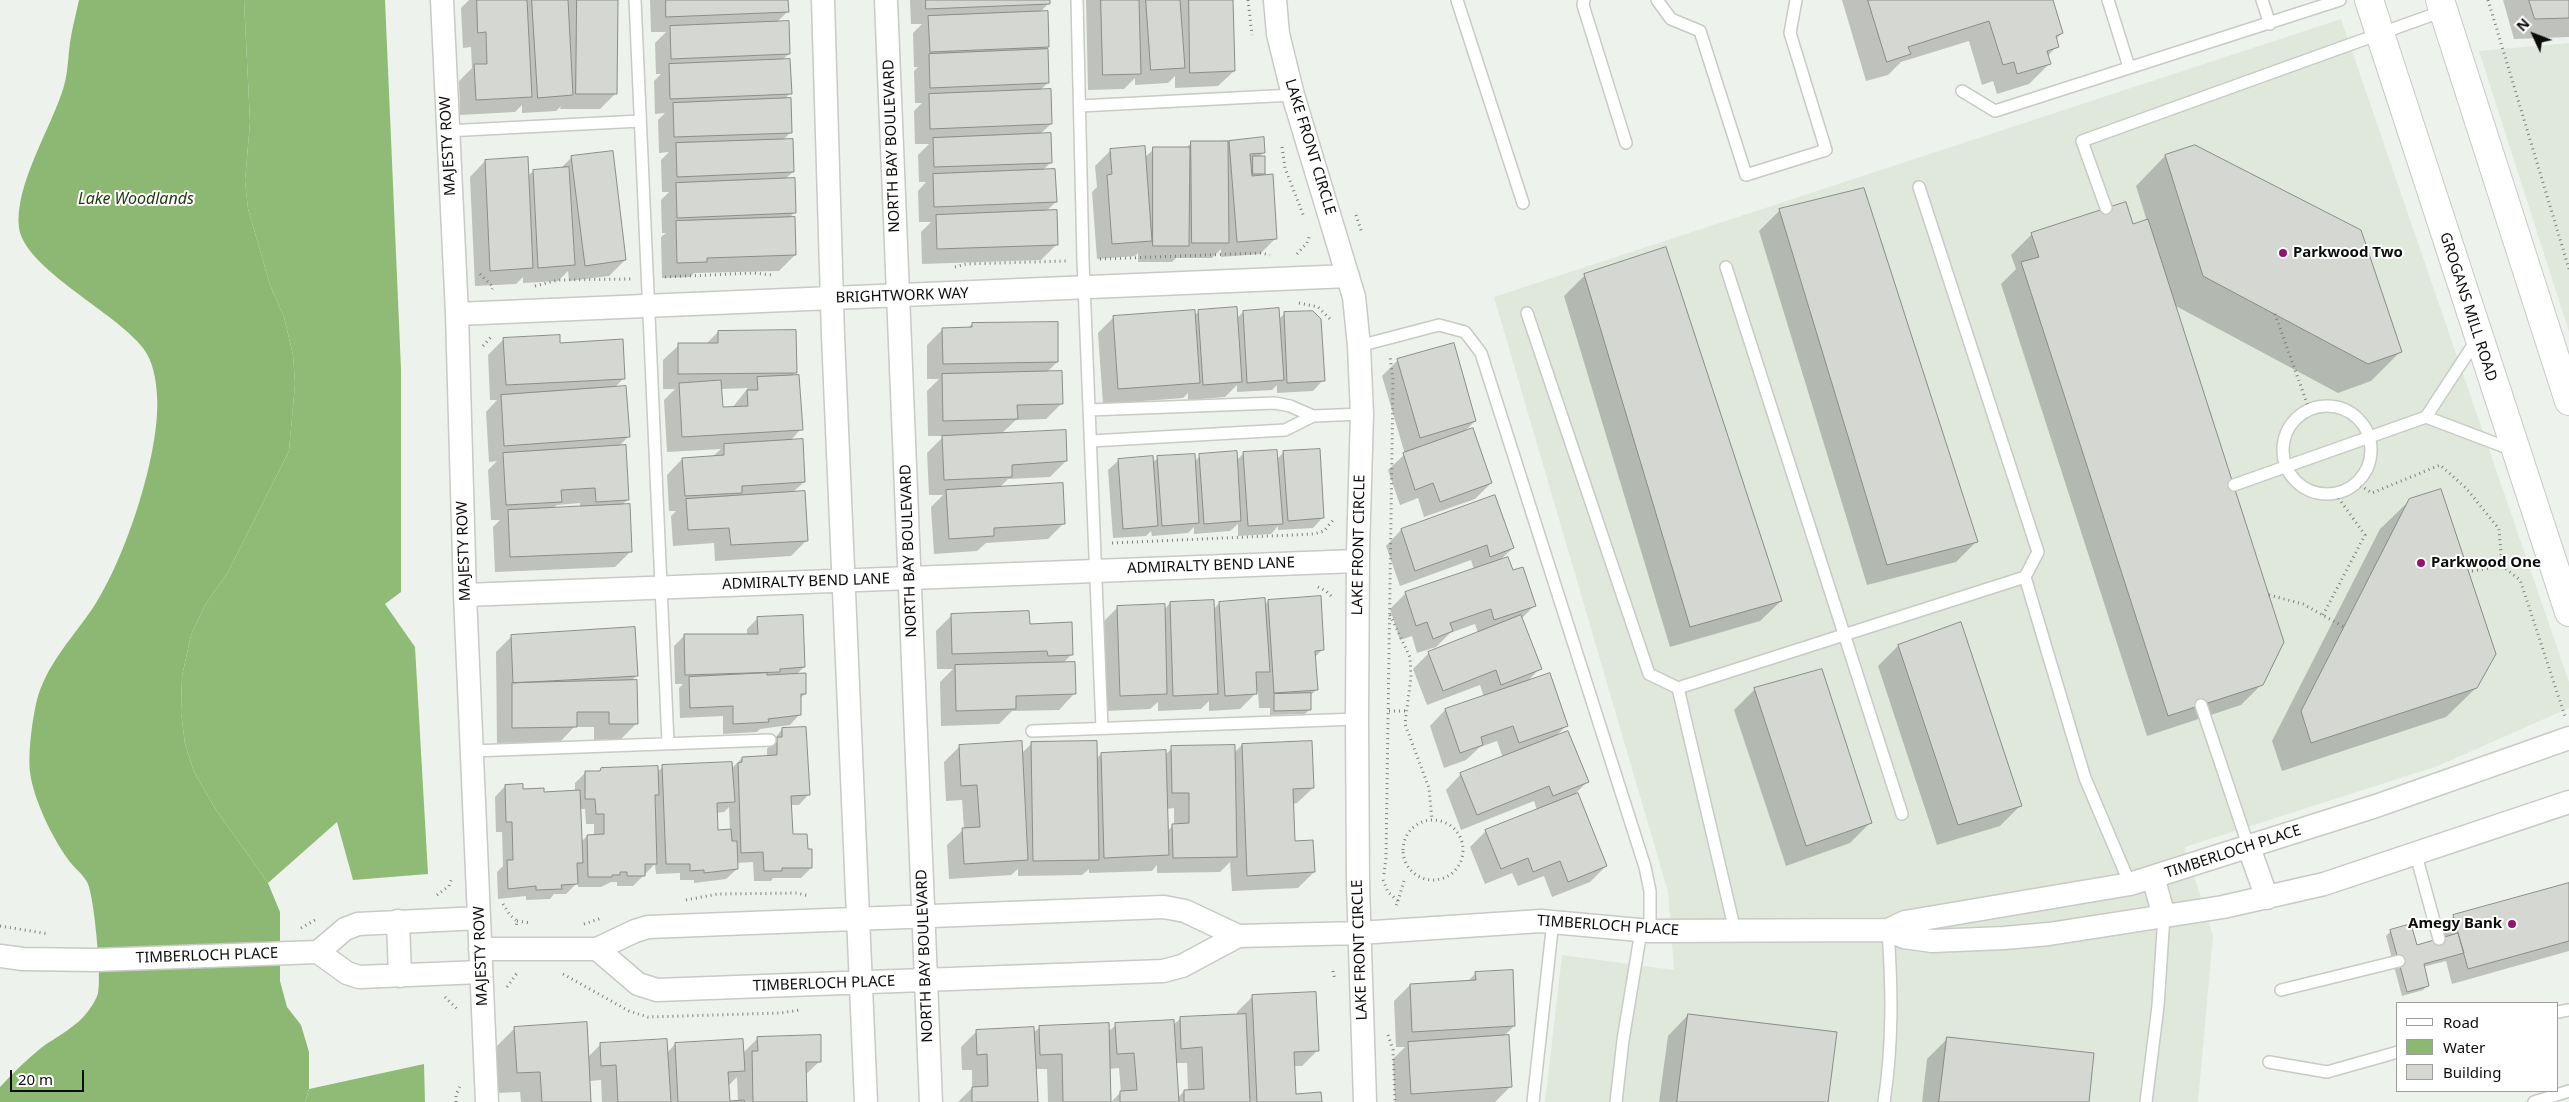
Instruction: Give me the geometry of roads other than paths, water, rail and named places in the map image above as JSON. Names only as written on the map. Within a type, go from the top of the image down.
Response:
[{"type":"main road","name":"GROGANS MILL ROAD","points":[[2369,0],[2569,612]]},
{"type":"main road","points":[[2442,6],[2569,400]]},
{"type":"street","name":"MAJESTY ROW","points":[[442,0],[446,131],[457,314],[465,595],[487,1102]]},
{"type":"street","points":[[823,0],[832,298],[866,1102]]},
{"type":"street","name":"NORTH BAY BOULEVARD","points":[[886,0],[931,1102]]},
{"type":"street","name":"LAKE FRONT CIRCLE","points":[[1275,0],[1278,34],[1293,95],[1354,297],[1359,346],[1362,414],[1357,561],[1357,719],[1365,1102]]},
{"type":"street","name":"BRIGHTWORK WAY","points":[[457,314],[1348,276]]},
{"type":"street","name":"ADMIRALTY BEND LANE","points":[[465,595],[1357,561]]},
{"type":"street","name":"TIMBERLOCH PLACE","points":[[1888,930],[1905,922],[2130,884],[2210,860],[2248,845],[2376,806],[2567,729]]},
{"type":"street","name":"TIMBERLOCH PLACE","points":[[480,949],[597,949],[634,931],[648,927],[1171,907],[1238,936],[1360,933],[1553,920],[1646,931],[1888,930],[1904,937],[1932,941],[2049,934],[2137,921],[2266,898],[2324,884],[2416,855],[2569,802]]},
{"type":"street","points":[[2248,845],[2266,898]]},
{"type":"street","points":[[2153,877],[2164,916]]},
{"type":"street","points":[[2130,884],[2137,921]]},
{"type":"street","points":[[479,918],[398,921],[352,926],[318,952],[353,976],[481,972]]},
{"type":"street","points":[[398,921],[400,976]]},
{"type":"street","name":"TIMBERLOCH PLACE","points":[[597,949],[638,984],[650,990],[1163,971],[1182,966],[1238,936]]},
{"type":"street","name":"TIMBERLOCH PLACE","points":[[0,956],[31,959],[95,960],[318,952]]},
{"type":"lane","points":[[635,0],[668,743]]},
{"type":"lane","points":[[1077,0],[1083,260],[1102,728]]},
{"type":"lane","points":[[1457,0],[1523,203]]},
{"type":"lane","points":[[1584,0],[1583,5],[1626,143]]},
{"type":"lane","points":[[1657,0],[1671,20],[1700,31],[1746,175],[1826,150],[1790,33],[1796,0]]},
{"type":"lane","points":[[2108,0],[2129,67]]},
{"type":"lane","points":[[2262,0],[2270,24]]},
{"type":"lane","points":[[1962,91],[1995,111],[2340,0]]},
{"type":"lane","points":[[2106,208],[2082,141],[2380,34],[2442,6]]},
{"type":"lane","points":[[1080,106],[1293,95]]},
{"type":"lane","points":[[446,131],[640,121]]},
{"type":"lane","points":[[1919,187],[2038,552],[2025,577],[2085,778],[2130,884]]},
{"type":"lane","points":[[1726,267],[1902,814]]},
{"type":"lane","points":[[1527,313],[1649,674],[1678,688],[2025,577]]},
{"type":"lane","points":[[1359,346],[1439,326],[1448,326],[1465,332],[1481,353],[1645,867],[1650,891],[1646,931],[1623,1040],[1616,1102]]},
{"type":"lane","points":[[2234,485],[2426,417],[2478,338]]},
{"type":"lane","points":[[1089,410],[1275,403],[1290,406],[1313,416]]},
{"type":"lane","points":[[2332,406],[2344,409],[2357,418],[2369,436],[2370,461],[2366,471],[2356,483],[2335,493],[2328,495],[2307,490],[2292,479],[2285,466],[2282,449],[2287,430],[2296,418],[2309,409],[2332,406]]},
{"type":"lane","points":[[1091,441],[1285,430],[1313,416],[1362,414]]},
{"type":"lane","points":[[2426,417],[2515,450]]},
{"type":"lane","points":[[1678,688],[1735,931]]},
{"type":"lane","points":[[2201,705],[2248,845]]},
{"type":"lane","points":[[1032,731],[1357,719]]},
{"type":"lane","points":[[472,751],[770,740]]},
{"type":"lane","points":[[2416,855],[2439,939]]},
{"type":"lane","points":[[2146,1102],[2158,1006],[2164,916]]},
{"type":"lane","points":[[1533,1102],[1553,920]]},
{"type":"lane","points":[[1884,1102],[1890,1062],[1892,987],[1888,930]]},
{"type":"lane","points":[[2281,990],[2398,961]]},
{"type":"lane","points":[[2269,1062],[2327,1072],[2396,1053]]},
{"type":"lane","points":[[2534,1102],[2569,1091]]},
{"type":"water","name":"Lake Woodlands","points":[[79,0],[244,0],[250,122],[245,181],[248,209],[270,285],[284,317],[293,355],[295,384],[289,451],[228,572],[205,605],[191,635],[182,676],[181,712],[185,744],[194,772],[216,810],[268,883],[280,912],[280,981],[287,1007],[301,1025],[309,1052],[309,1089],[305,1102],[0,1102],[0,1087],[35,1053],[79,1021],[96,1000],[98,993],[98,955],[90,889],[85,879],[61,849],[39,805],[30,772],[31,738],[36,704],[46,676],[53,663],[96,603],[119,559],[130,531],[147,473],[157,418],[155,377],[152,364],[143,348],[114,320],[54,275],[37,259],[25,243],[19,228],[22,193],[64,86],[71,37]]},
{"type":"place","name":"Parkwood Two","points":[[2283,253]]},
{"type":"place","name":"Parkwood One","points":[[2421,563]]},
{"type":"place","name":"Amegy Bank","points":[[2512,924]]}]
